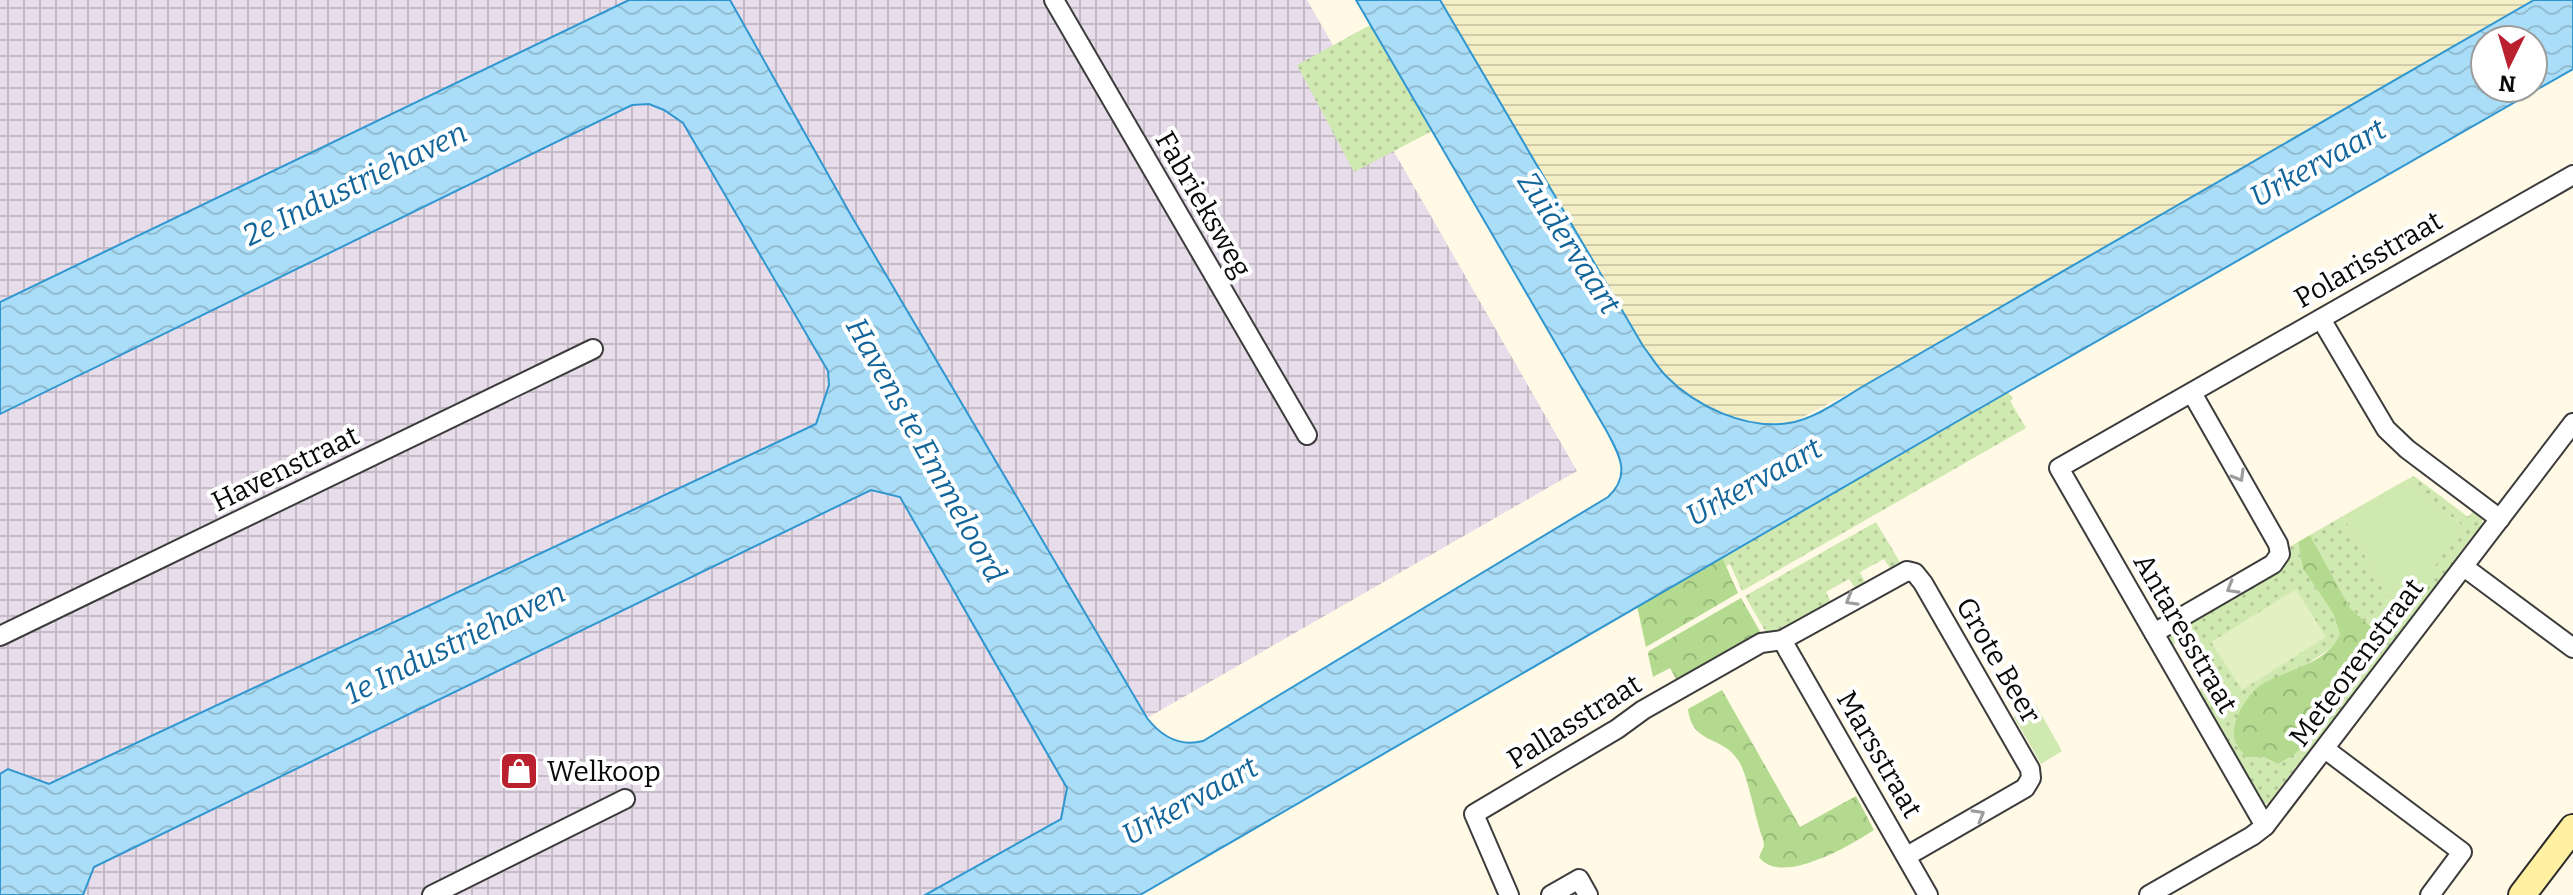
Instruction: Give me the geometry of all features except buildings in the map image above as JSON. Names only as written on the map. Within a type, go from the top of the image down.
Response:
[{"type":"main road","points":[[2522,895],[2573,828]]},
{"type":"street","name":"Fabrieksweg","points":[[1054,0],[1307,435]]},
{"type":"street","name":"Polarisstraat","points":[[2059,468],[2573,175]]},
{"type":"street","points":[[2321,319],[2386,429],[2407,449],[2500,519]]},
{"type":"street","name":"Havenstraat","points":[[0,636],[593,349]]},
{"type":"street","points":[[2154,633],[2273,564],[2279,557],[2280,547],[2192,393]]},
{"type":"street","name":"Meteorenstraat","points":[[2149,895],[2265,826],[2573,423]]},
{"type":"street","name":"Antaresstraat","points":[[2059,468],[2265,826]]},
{"type":"street","points":[[2464,567],[2573,648]]},
{"type":"street","name":"Grote Beer","points":[[1782,640],[1900,573],[1911,571],[1923,583],[2027,765],[2030,781],[2020,791],[1907,856]]},
{"type":"street","name":"Marsstraat","points":[[1782,640],[1928,895]]},
{"type":"street","name":"Pallasstraat","points":[[1509,895],[1474,814],[1617,729],[1643,710],[1761,643],[1782,640]]},
{"type":"street","points":[[2325,749],[2462,852],[2430,895]]},
{"type":"street","points":[[432,895],[625,799]]},
{"type":"street","points":[[1551,895],[1579,879],[1588,895]]},
{"type":"shaded area","points":[[0,0],[1307,0],[1577,471],[1147,718],[1072,824],[947,895],[0,895]]},
{"type":"shaded area","points":[[1440,0],[2534,0],[2492,24],[2469,24],[2469,37],[1867,384],[1791,423],[1763,424],[1721,413],[1692,398],[1665,375],[1643,346]]},
{"type":"green space","points":[[1370,25],[1432,131],[1354,172],[1297,65]]},
{"type":"green space","points":[[2008,392],[2026,428],[1742,591],[1730,564],[1726,566],[1722,557]]},
{"type":"green space","points":[[2414,476],[2468,517],[2475,509],[2482,516],[2482,529],[2476,537],[2473,535],[2453,562],[2455,564],[2300,768],[2297,766],[2271,800],[2272,803],[2261,804],[2195,693],[2204,687],[2178,642],[2169,647],[2169,630],[2184,621],[2194,622],[2256,586],[2273,561],[2298,542],[2303,569],[2333,613],[2340,634],[2328,650],[2304,668],[2236,744],[2246,757],[2264,757],[2278,764],[2288,759],[2322,724],[2340,694],[2364,672],[2380,635],[2350,608],[2310,535],[2343,516],[2398,616],[2451,543],[2466,528],[2404,481]]},
{"type":"green space","points":[[2404,481],[2466,528],[2398,616],[2343,516]]},
{"type":"green space","points":[[1876,522],[1900,562],[1890,568],[1884,559],[1860,572],[1867,586],[1857,591],[1849,579],[1826,592],[1832,605],[1794,627],[1767,634],[1745,596]]},
{"type":"green space","points":[[2310,535],[2350,608],[2380,635],[2384,643],[2365,670],[2339,695],[2307,742],[2278,764],[2264,757],[2246,757],[2235,742],[2234,729],[2247,699],[2258,687],[2317,659],[2326,653],[2340,634],[2333,613],[2303,569],[2298,542]]},
{"type":"green space","points":[[1722,557],[1738,593],[1646,647],[1637,606]]},
{"type":"green space","points":[[2296,589],[2326,637],[2242,690],[2211,642]]},
{"type":"green space","points":[[1741,598],[1762,635],[1697,672],[1694,669],[1676,679],[1670,668],[1653,677],[1649,651]]},
{"type":"green space","points":[[1722,690],[1800,827],[1856,796],[1874,830],[1833,853],[1799,866],[1783,868],[1769,865],[1759,857],[1764,846],[1763,839],[1742,767],[1731,752],[1695,729],[1688,709]]},
{"type":"green space","points":[[2036,705],[2062,751],[2041,764],[2014,717]]},
{"type":"water","points":[[629,0],[730,0],[852,217],[1147,718],[1158,730],[1172,738],[1195,742],[1203,741],[1608,497],[1620,481],[1619,456],[1606,430],[1356,0],[1440,0],[1643,346],[1660,369],[1678,387],[1706,406],[1756,423],[1799,421],[1830,407],[2469,37],[2469,104],[2512,104],[1140,895],[925,895],[1061,819],[1067,788],[900,497],[871,490],[94,867],[83,895],[0,895],[0,774],[8,769],[49,784],[816,424],[829,385],[828,371],[683,123],[664,110],[649,104],[632,105],[0,414],[0,302]]},
{"type":"water","points":[[2534,0],[2573,0],[2573,69],[2549,83],[2549,24],[2492,24]]},
{"type":"place","name":"Welkoop","points":[[519,771]]},
{"type":"water label","name":"Urkervaart","points":[[2318,163]]},
{"type":"water label","name":"2e Industriehaven","points":[[355,184]]},
{"type":"water label","name":"Zuidervaart","points":[[1569,243]]},
{"type":"water label","name":"Havens te Emmeloord","points":[[926,450]]},
{"type":"water label","name":"Urkervaart","points":[[1754,482]]},
{"type":"water label","name":"1e Industriehaven","points":[[455,643]]},
{"type":"water label","name":"Urkervaart","points":[[1190,801]]}]
